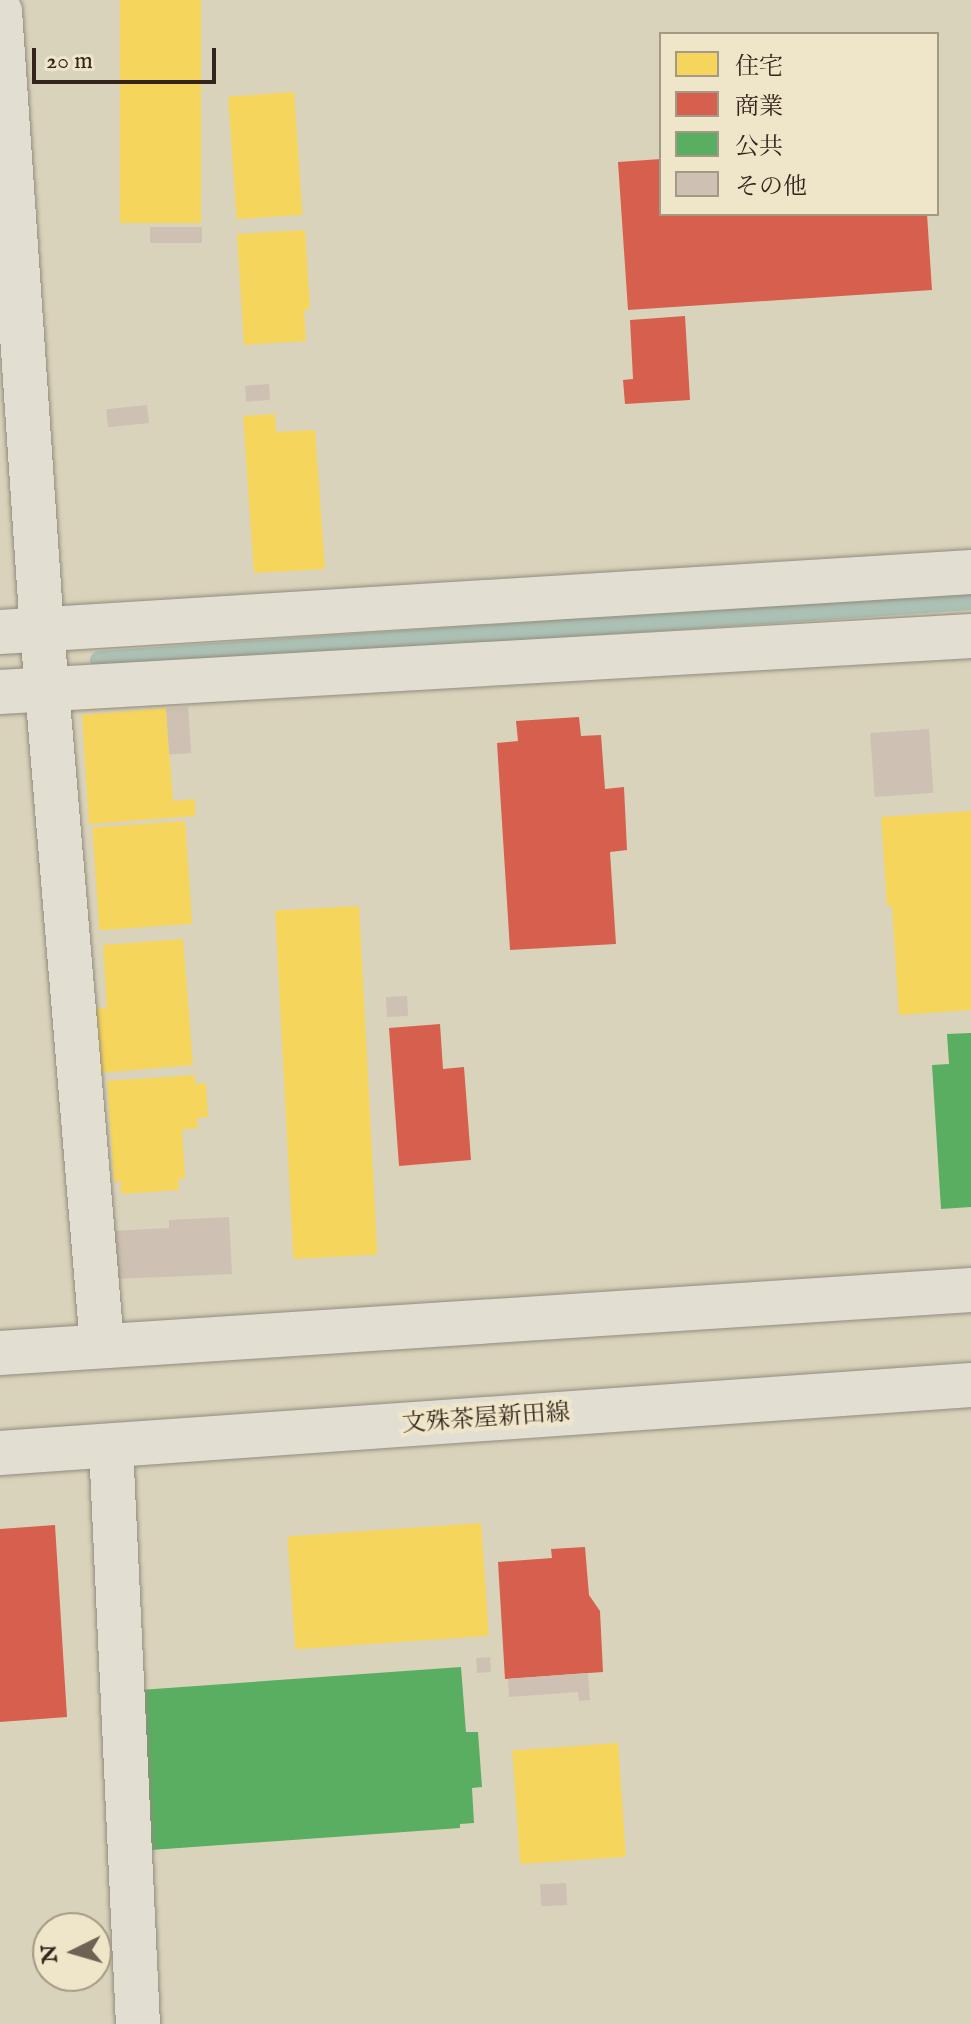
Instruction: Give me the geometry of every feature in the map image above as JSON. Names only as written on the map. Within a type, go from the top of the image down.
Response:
[{"type":"street","points":[[0,11],[21,631],[48,689],[102,1345]]},
{"type":"street","points":[[21,631],[971,572]]},
{"type":"street","points":[[0,692],[971,636]]},
{"type":"street","points":[[0,1353],[971,1290]]},
{"type":"street","name":"文殊茶屋新田線","points":[[0,1453],[971,1385]]},
{"type":"street","points":[[111,1446],[138,2024]]},
{"type":"building: 住宅","points":[[120,0],[201,0],[201,223],[120,223]]},
{"type":"building: 住宅","points":[[294,92],[303,215],[237,219],[228,97]]},
{"type":"building: 住宅","points":[[305,230],[310,309],[304,310],[306,341],[244,345],[237,234]]},
{"type":"building: 住宅","points":[[275,414],[276,432],[315,430],[325,569],[254,573],[243,416]]},
{"type":"building: 住宅","points":[[166,708],[173,801],[195,799],[195,816],[89,824],[82,715]]},
{"type":"building: 住宅","points":[[971,811],[971,1010],[899,1015],[892,906],[887,906],[881,817]]},
{"type":"building: 住宅","points":[[185,821],[192,924],[99,930],[92,827]]},
{"type":"building: 住宅","points":[[359,906],[377,1255],[293,1259],[275,910]]},
{"type":"building: 住宅","points":[[183,939],[193,1065],[99,1073],[93,1009],[107,1008],[103,945]]},
{"type":"building: 住宅","points":[[195,1075],[195,1084],[206,1083],[208,1117],[197,1118],[198,1128],[182,1130],[185,1178],[178,1179],[179,1190],[121,1194],[121,1181],[114,1182],[107,1081]]},
{"type":"building: 住宅","points":[[481,1523],[489,1636],[295,1649],[287,1537]]},
{"type":"building: 住宅","points":[[618,1743],[626,1857],[520,1864],[512,1750]]},
{"type":"building: 商業","points":[[659,159],[659,216],[927,216],[932,290],[628,310],[618,162]]},
{"type":"building: 商業","points":[[685,316],[690,400],[625,404],[623,380],[633,379],[630,320]]},
{"type":"building: 商業","points":[[579,717],[581,736],[601,735],[605,789],[624,787],[627,850],[610,852],[616,944],[510,950],[497,743],[518,741],[516,721]]},
{"type":"building: 商業","points":[[440,1024],[443,1069],[464,1067],[471,1160],[399,1166],[389,1028]]},
{"type":"building: 商業","points":[[55,1525],[67,1717],[0,1722],[0,1529]]},
{"type":"building: 商業","points":[[585,1547],[589,1595],[600,1611],[603,1672],[505,1679],[498,1562],[552,1558],[551,1549]]},
{"type":"building: 公共","points":[[971,1033],[971,1207],[941,1209],[932,1065],[949,1064],[947,1034]]},
{"type":"building: 公共","points":[[461,1667],[466,1732],[478,1732],[482,1787],[472,1788],[474,1823],[460,1824],[460,1828],[151,1850],[140,1690]]},
{"type":"building: その他","points":[[150,227],[202,227],[202,243],[150,243]]},
{"type":"building: その他","points":[[269,384],[270,400],[246,402],[245,386]]},
{"type":"building: その他","points":[[147,405],[149,423],[108,427],[106,409]]},
{"type":"building: その他","points":[[188,707],[191,753],[169,754],[166,709]]},
{"type":"building: その他","points":[[929,729],[933,793],[875,797],[870,733]]},
{"type":"building: その他","points":[[407,996],[408,1016],[387,1017],[386,997]]},
{"type":"building: その他","points":[[229,1217],[232,1274],[115,1279],[111,1231],[169,1228],[169,1220]]},
{"type":"building: その他","points":[[490,1657],[491,1672],[477,1673],[476,1658]]},
{"type":"building: その他","points":[[588,1673],[590,1700],[579,1701],[578,1692],[509,1697],[508,1679]]},
{"type":"building: その他","points":[[566,1883],[567,1905],[541,1906],[540,1884]]},
{"type":"waterway","points":[[99,660],[971,601]]}]
